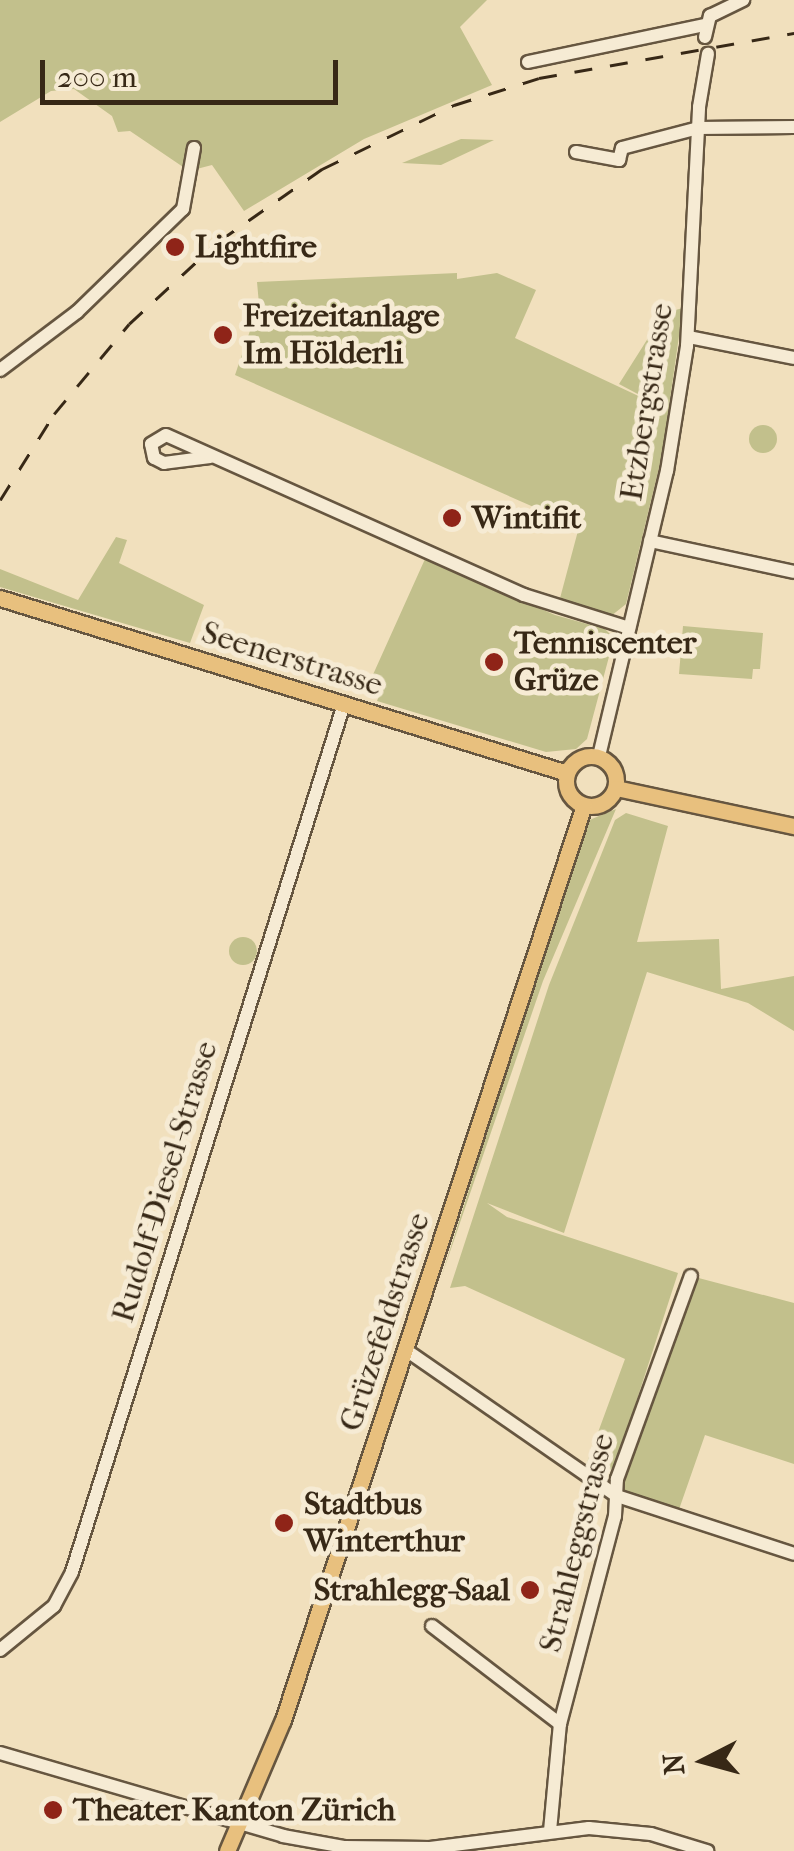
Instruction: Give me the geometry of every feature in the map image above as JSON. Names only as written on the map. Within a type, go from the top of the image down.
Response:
[{"type":"main road","name":"Seenerstrasse","points":[[0,598],[567,773]]},
{"type":"main road","points":[[599,756],[615,772],[616,788],[606,801],[584,805],[567,788],[567,773],[577,760],[599,756]]},
{"type":"main road","points":[[616,788],[794,826]]},
{"type":"main road","name":"Grüzefeldstrasse","points":[[227,1851],[282,1720],[584,805]]},
{"type":"street","points":[[528,62],[705,31],[723,6],[743,0]]},
{"type":"street","name":"Etzbergstrasse","points":[[599,756],[650,540],[689,337],[691,130],[708,54]]},
{"type":"street","points":[[576,152],[619,160],[622,148],[691,130],[794,127]]},
{"type":"street","points":[[0,370],[78,312],[183,209],[195,171],[194,148]]},
{"type":"street","points":[[689,337],[794,358]]},
{"type":"street","points":[[210,457],[524,595],[629,628]]},
{"type":"street","points":[[650,540],[794,572]]},
{"type":"street","name":"Rudolf-Diesel-Strasse","points":[[0,1650],[54,1606],[72,1572],[344,704]]},
{"type":"street","name":"Strahleggstrasse","points":[[550,1831],[560,1724],[617,1496],[616,1479],[692,1276]]},
{"type":"street","points":[[406,1350],[617,1496],[794,1554]]},
{"type":"street","points":[[432,1626],[560,1724]]},
{"type":"street","points":[[0,1753],[240,1824],[371,1850],[550,1831],[626,1831],[707,1851]]},
{"type":"shaded area","points":[[0,0],[487,0],[460,27],[492,85],[364,139],[244,211],[212,165],[189,171],[130,131],[118,132],[112,116],[74,89],[51,91],[0,122]]},
{"type":"shaded area","points":[[461,139],[494,140],[441,165],[402,163]]},
{"type":"shaded area","points":[[457,273],[457,279],[497,273],[536,290],[515,338],[664,408],[619,384],[664,313],[683,308],[662,455],[626,604],[611,616],[559,602],[579,527],[235,375],[259,304],[257,282]]},
{"type":"shaded area","points":[[763,425],[773,429],[777,439],[773,449],[763,453],[753,449],[749,439],[753,429]]},
{"type":"shaded area","points":[[116,537],[127,540],[119,563],[204,605],[190,643],[0,587],[0,569],[78,600]]},
{"type":"shaded area","name":"Tenniscenter Grüze","points":[[425,559],[555,615],[605,629],[614,638],[587,739],[576,749],[546,752],[377,701],[383,685],[371,679]]},
{"type":"shaded area","points":[[683,626],[763,633],[760,669],[753,669],[752,679],[679,674]]},
{"type":"shaded area","points":[[616,809],[543,981],[441,1278],[578,844],[587,821]]},
{"type":"shaded area","points":[[626,813],[668,826],[637,942],[719,939],[721,989],[794,976],[794,1031],[748,1003],[647,972],[564,1233],[487,1203],[507,1217],[678,1273],[616,1464],[604,1476],[586,1465],[625,1359],[465,1286],[450,1288],[549,985],[615,820]]},
{"type":"shaded area","points":[[243,937],[253,941],[257,951],[253,961],[243,965],[233,961],[229,951],[233,941]]},
{"type":"shaded area","points":[[691,1276],[794,1303],[794,1464],[705,1435],[676,1518],[617,1496]]},
{"type":"railway","points":[[0,500],[54,414],[129,324],[219,241],[322,169],[454,105],[539,78],[794,33]]},
{"type":"place","name":"Lightfire","points":[[175,247]]},
{"type":"place","name":"Freizeitanlage Im Hölderli","points":[[223,335]]},
{"type":"place","name":"Wintifit","points":[[452,518]]},
{"type":"place","name":"Tenniscenter Grüze","points":[[494,662]]},
{"type":"place","name":"Stadtbus Winterthur","points":[[284,1523]]},
{"type":"place","name":"Strahlegg-Saal","points":[[530,1590]]},
{"type":"place","name":"Theater Kanton Zürich","points":[[53,1810]]}]
